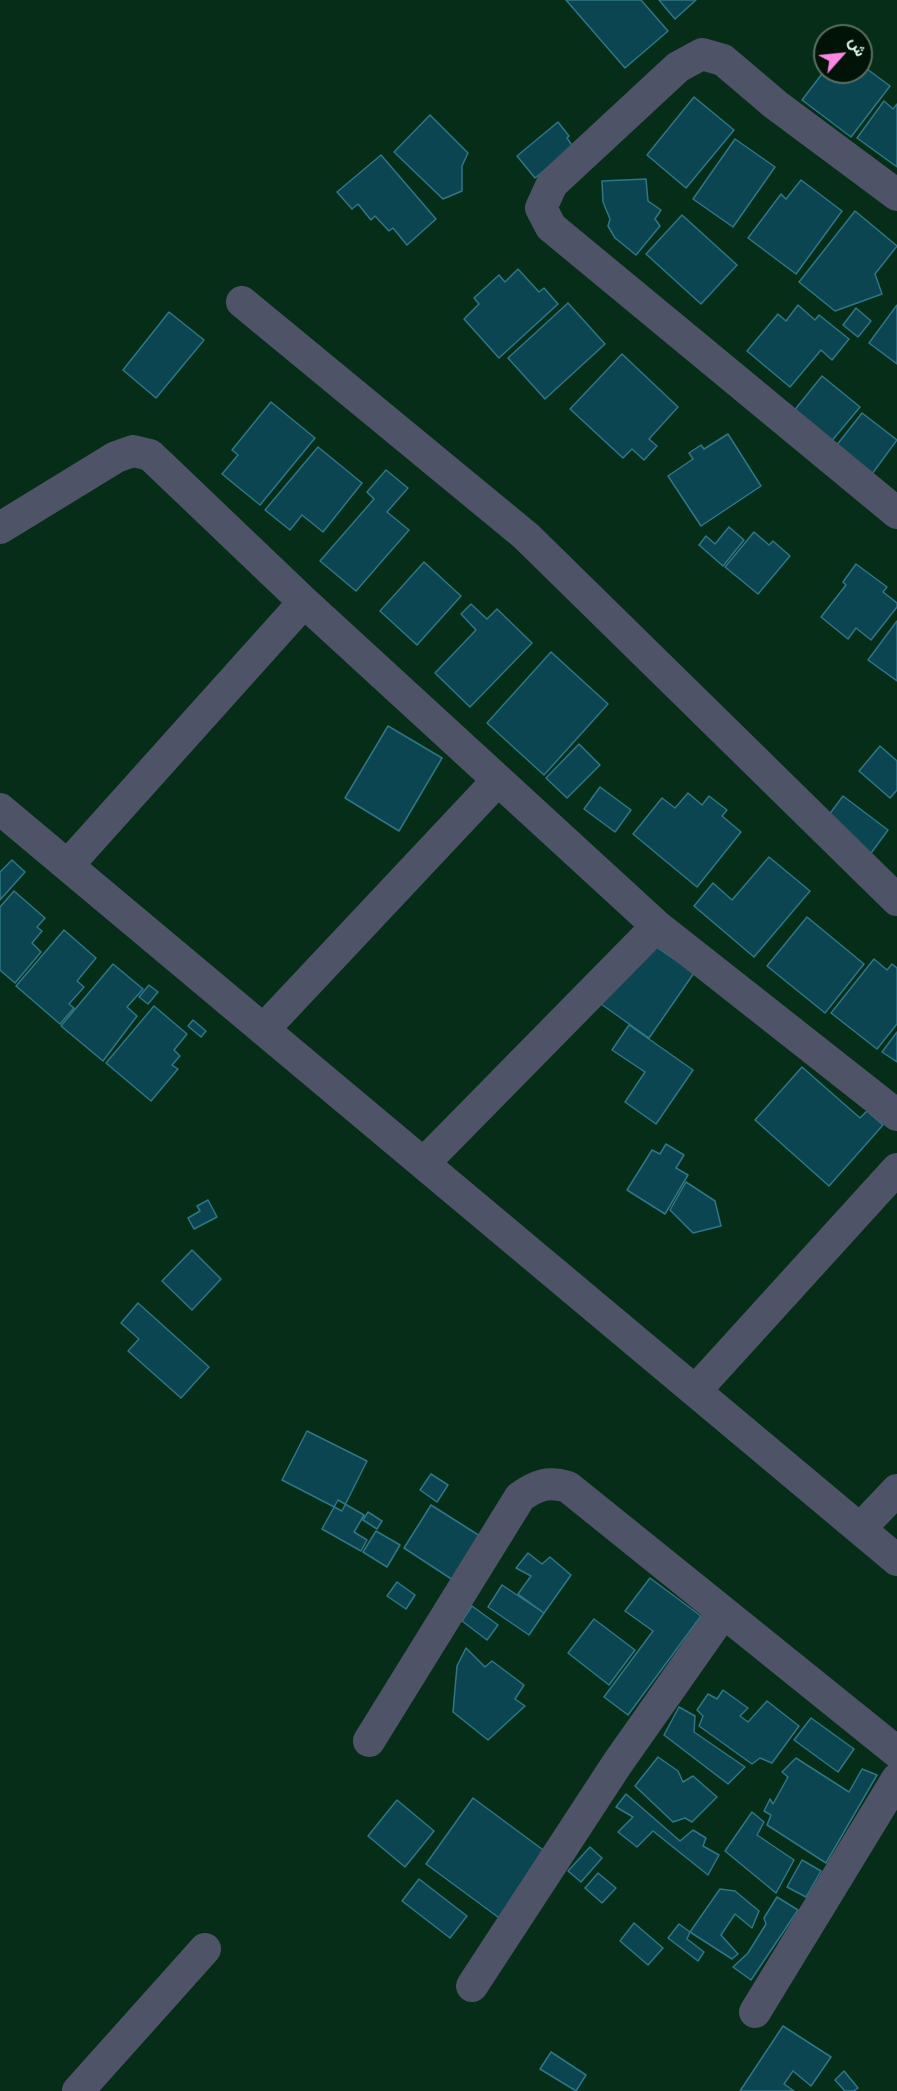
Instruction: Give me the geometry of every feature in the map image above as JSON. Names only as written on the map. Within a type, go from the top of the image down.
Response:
[{"type":"street","points":[[897,195],[776,105],[723,60],[702,54],[678,67],[552,184],[541,208],[550,227],[897,513]]},
{"type":"street","points":[[242,302],[526,536],[897,900]]},
{"type":"street","points":[[0,528],[116,457],[142,452],[158,460],[304,602],[657,926],[897,1115]]},
{"type":"street","points":[[68,866],[304,602]]},
{"type":"street","points":[[264,1029],[498,780]]},
{"type":"street","points":[[0,810],[425,1162],[897,1560]]},
{"type":"street","points":[[425,1162],[657,926]]},
{"type":"street","points":[[696,1390],[897,1169]]},
{"type":"street","points":[[369,1741],[520,1497],[535,1486],[552,1482],[568,1487],[897,1752]]},
{"type":"street","points":[[860,1529],[897,1490]]},
{"type":"street","points":[[472,1986],[617,1764],[723,1613]]},
{"type":"street","points":[[755,2012],[897,1779]]},
{"type":"street","points":[[78,2091],[206,1949]]},
{"type":"building","points":[[566,0],[641,0],[668,31],[625,68]]},
{"type":"building","points":[[659,0],[696,0],[675,19]]},
{"type":"building","points":[[873,73],[890,86],[851,137],[802,100],[814,84],[873,84]]},
{"type":"building","points":[[694,97],[734,130],[686,188],[647,155]]},
{"type":"building","points":[[884,101],[893,109],[897,104],[897,167],[857,138]]},
{"type":"building","points":[[430,115],[468,153],[462,166],[462,191],[443,199],[394,152]]},
{"type":"building","points":[[558,122],[569,136],[567,138],[573,147],[535,178],[517,156]]},
{"type":"building","points":[[735,139],[775,167],[733,227],[693,199]]},
{"type":"building","points":[[381,155],[436,219],[407,245],[393,228],[389,231],[375,216],[371,220],[358,204],[352,209],[337,192]]},
{"type":"building","points":[[646,179],[648,201],[661,210],[655,219],[660,226],[636,255],[615,238],[608,226],[610,219],[603,202],[602,181]]},
{"type":"building","points":[[801,180],[842,211],[796,274],[748,238],[781,194],[786,199]]},
{"type":"building","points":[[855,211],[897,246],[875,274],[882,294],[835,311],[799,282]]},
{"type":"building","points":[[682,215],[737,265],[701,304],[646,254]]},
{"type":"building","points":[[518,269],[539,292],[544,288],[558,304],[499,358],[464,319],[479,304],[474,298],[499,275],[505,282]]},
{"type":"building","points":[[568,303],[605,344],[545,399],[508,358]]},
{"type":"building","points":[[798,305],[815,320],[819,315],[849,339],[832,360],[821,350],[790,387],[747,351],[778,314],[786,321]]},
{"type":"building","points":[[897,305],[897,364],[869,343]]},
{"type":"building","points":[[856,308],[871,321],[858,337],[843,325]]},
{"type":"building","points":[[169,312],[204,340],[156,398],[123,370]]},
{"type":"building","points":[[622,354],[678,407],[649,439],[657,446],[644,460],[632,449],[623,458],[570,409]]},
{"type":"building","points":[[822,376],[860,407],[830,443],[793,412]]},
{"type":"building","points":[[271,402],[315,438],[260,505],[222,474],[238,455],[232,450]]},
{"type":"building","points":[[862,413],[897,440],[872,474],[836,446]]},
{"type":"building","points":[[728,434],[761,486],[701,526],[668,476],[693,459],[689,453],[701,445],[704,449]]},
{"type":"building","points":[[318,447],[362,483],[323,532],[302,515],[290,530],[265,510]]},
{"type":"building","points":[[386,470],[408,488],[387,512],[409,530],[356,591],[320,561],[374,499],[367,492]]},
{"type":"building","points":[[729,527],[744,540],[723,566],[699,545],[706,536],[715,544]]},
{"type":"building","points":[[754,532],[769,545],[773,541],[790,556],[758,594],[725,567]]},
{"type":"building","points":[[424,562],[461,596],[417,645],[380,611]]},
{"type":"building","points":[[856,564],[887,587],[883,592],[897,603],[897,607],[871,640],[856,628],[848,639],[821,617],[846,585],[843,582]]},
{"type":"building","points":[[471,604],[487,619],[497,609],[532,643],[470,707],[435,673],[476,630],[461,614]]},
{"type":"building","points":[[897,621],[897,681],[868,660]]},
{"type":"building","points":[[551,652],[608,704],[544,775],[487,723]]},
{"type":"building","points":[[388,726],[442,758],[399,831],[345,798]]},
{"type":"building","points":[[579,744],[600,765],[567,798],[546,778]]},
{"type":"building","points":[[880,746],[897,761],[897,790],[890,798],[859,771]]},
{"type":"building","points":[[600,787],[631,810],[615,832],[584,809]]},
{"type":"building","points":[[688,793],[702,805],[709,796],[727,810],[722,816],[741,832],[697,887],[633,834],[662,798],[675,808]]},
{"type":"building","points":[[843,796],[888,830],[869,856],[823,823]]},
{"type":"building","points":[[769,857],[810,891],[754,957],[694,906],[713,883],[732,900]]},
{"type":"building","points":[[12,860],[25,872],[0,900],[0,872]]},
{"type":"building","points":[[14,891],[45,918],[37,927],[42,931],[32,943],[41,952],[15,983],[0,970],[0,907]]},
{"type":"building","points":[[807,917],[864,964],[825,1013],[767,966]]},
{"type":"building","points":[[64,930],[96,958],[77,981],[84,987],[69,1004],[74,1008],[60,1024],[16,986]]},
{"type":"building","points":[[645,939],[694,973],[649,1038],[601,1004]]},
{"type":"building","points":[[874,959],[887,970],[892,964],[897,968],[897,1024],[877,1049],[831,1013]]},
{"type":"building","points":[[113,964],[143,989],[127,1007],[137,1016],[103,1061],[61,1026]]},
{"type":"building","points":[[149,985],[158,992],[148,1004],[139,997]]},
{"type":"building","points":[[154,1006],[187,1034],[174,1050],[180,1056],[172,1065],[178,1069],[151,1101],[106,1063]]},
{"type":"building","points":[[193,1020],[206,1031],[201,1037],[188,1026]]},
{"type":"building","points":[[629,1025],[693,1070],[656,1124],[625,1102],[645,1072],[612,1050]]},
{"type":"building","points":[[897,1032],[897,1062],[882,1052]]},
{"type":"building","points":[[802,1067],[860,1118],[867,1111],[883,1125],[829,1186],[755,1120]]},
{"type":"building","points":[[666,1144],[684,1155],[676,1168],[688,1175],[665,1214],[627,1190],[652,1150],[660,1154]]},
{"type":"building","points":[[686,1182],[715,1201],[721,1226],[693,1233],[670,1210]]},
{"type":"building","points":[[208,1200],[217,1217],[194,1229],[188,1218],[200,1211],[197,1206]]},
{"type":"building","points":[[192,1250],[221,1279],[192,1310],[162,1281]]},
{"type":"building","points":[[138,1303],[209,1367],[181,1398],[128,1351],[139,1339],[121,1323]]},
{"type":"building","points":[[307,1431],[367,1461],[342,1511],[282,1480]]},
{"type":"building","points":[[431,1474],[448,1485],[437,1502],[420,1490]]},
{"type":"building","points":[[338,1500],[364,1515],[354,1532],[367,1540],[361,1551],[322,1529]]},
{"type":"building","points":[[431,1505],[480,1536],[459,1584],[404,1548]]},
{"type":"building","points":[[368,1512],[382,1521],[377,1529],[363,1520]]},
{"type":"building","points":[[376,1531],[400,1545],[387,1567],[363,1552]]},
{"type":"building","points":[[528,1553],[542,1564],[550,1557],[571,1575],[544,1613],[518,1594],[531,1576],[516,1568]]},
{"type":"building","points":[[650,1578],[701,1616],[628,1715],[604,1697],[653,1631],[625,1611]]},
{"type":"building","points":[[397,1582],[415,1595],[406,1609],[387,1596]]},
{"type":"building","points":[[502,1585],[544,1613],[529,1635],[488,1607]]},
{"type":"building","points":[[472,1606],[498,1625],[487,1640],[462,1621]]},
{"type":"building","points":[[594,1619],[635,1650],[609,1685],[568,1653]]},
{"type":"building","points":[[466,1648],[485,1667],[492,1661],[524,1685],[515,1699],[525,1706],[488,1740],[453,1712],[457,1666]]},
{"type":"building","points":[[723,1690],[748,1708],[740,1716],[748,1722],[767,1701],[799,1726],[772,1763],[760,1758],[752,1764],[699,1726],[703,1716],[697,1710],[708,1694],[717,1699]]},
{"type":"building","points":[[679,1707],[695,1716],[694,1732],[745,1767],[728,1784],[664,1735]]},
{"type":"building","points":[[811,1718],[854,1749],[838,1772],[794,1740]]},
{"type":"building","points":[[658,1757],[678,1771],[683,1782],[693,1776],[717,1797],[692,1822],[685,1818],[673,1822],[635,1786]]},
{"type":"building","points":[[796,1758],[849,1792],[862,1769],[877,1775],[826,1863],[767,1825],[771,1815],[764,1811],[770,1799],[773,1804],[788,1777],[782,1772]]},
{"type":"building","points":[[626,1794],[680,1841],[693,1830],[706,1838],[703,1846],[719,1855],[708,1875],[653,1831],[637,1847],[618,1832],[633,1817],[616,1807]]},
{"type":"building","points":[[473,1798],[550,1855],[502,1920],[426,1864]]},
{"type":"building","points":[[397,1800],[434,1831],[405,1867],[368,1836]]},
{"type":"building","points":[[752,1812],[764,1822],[757,1835],[794,1860],[776,1893],[725,1851]]},
{"type":"building","points":[[590,1847],[602,1858],[581,1882],[568,1871]]},
{"type":"building","points":[[802,1860],[821,1871],[806,1897],[787,1887]]},
{"type":"building","points":[[598,1873],[616,1888],[602,1903],[585,1888]]},
{"type":"building","points":[[419,1879],[467,1916],[450,1938],[402,1901]]},
{"type":"building","points":[[720,1889],[735,1891],[759,1911],[752,1928],[735,1914],[721,1935],[738,1954],[732,1959],[690,1932]]},
{"type":"building","points":[[777,1897],[798,1910],[751,1980],[733,1967],[748,1953],[766,1924],[764,1918]]},
{"type":"building","points":[[634,1923],[663,1948],[648,1965],[620,1941]]},
{"type":"building","points":[[679,1924],[690,1932],[687,1939],[704,1952],[698,1961],[668,1938]]},
{"type":"building","points":[[783,2026],[831,2057],[811,2086],[793,2071],[784,2084],[794,2091],[740,2091]]},
{"type":"building","points":[[551,2052],[586,2075],[576,2091],[540,2069]]},
{"type":"building","points":[[844,2071],[858,2088],[854,2091],[845,2091],[835,2080]]}]
